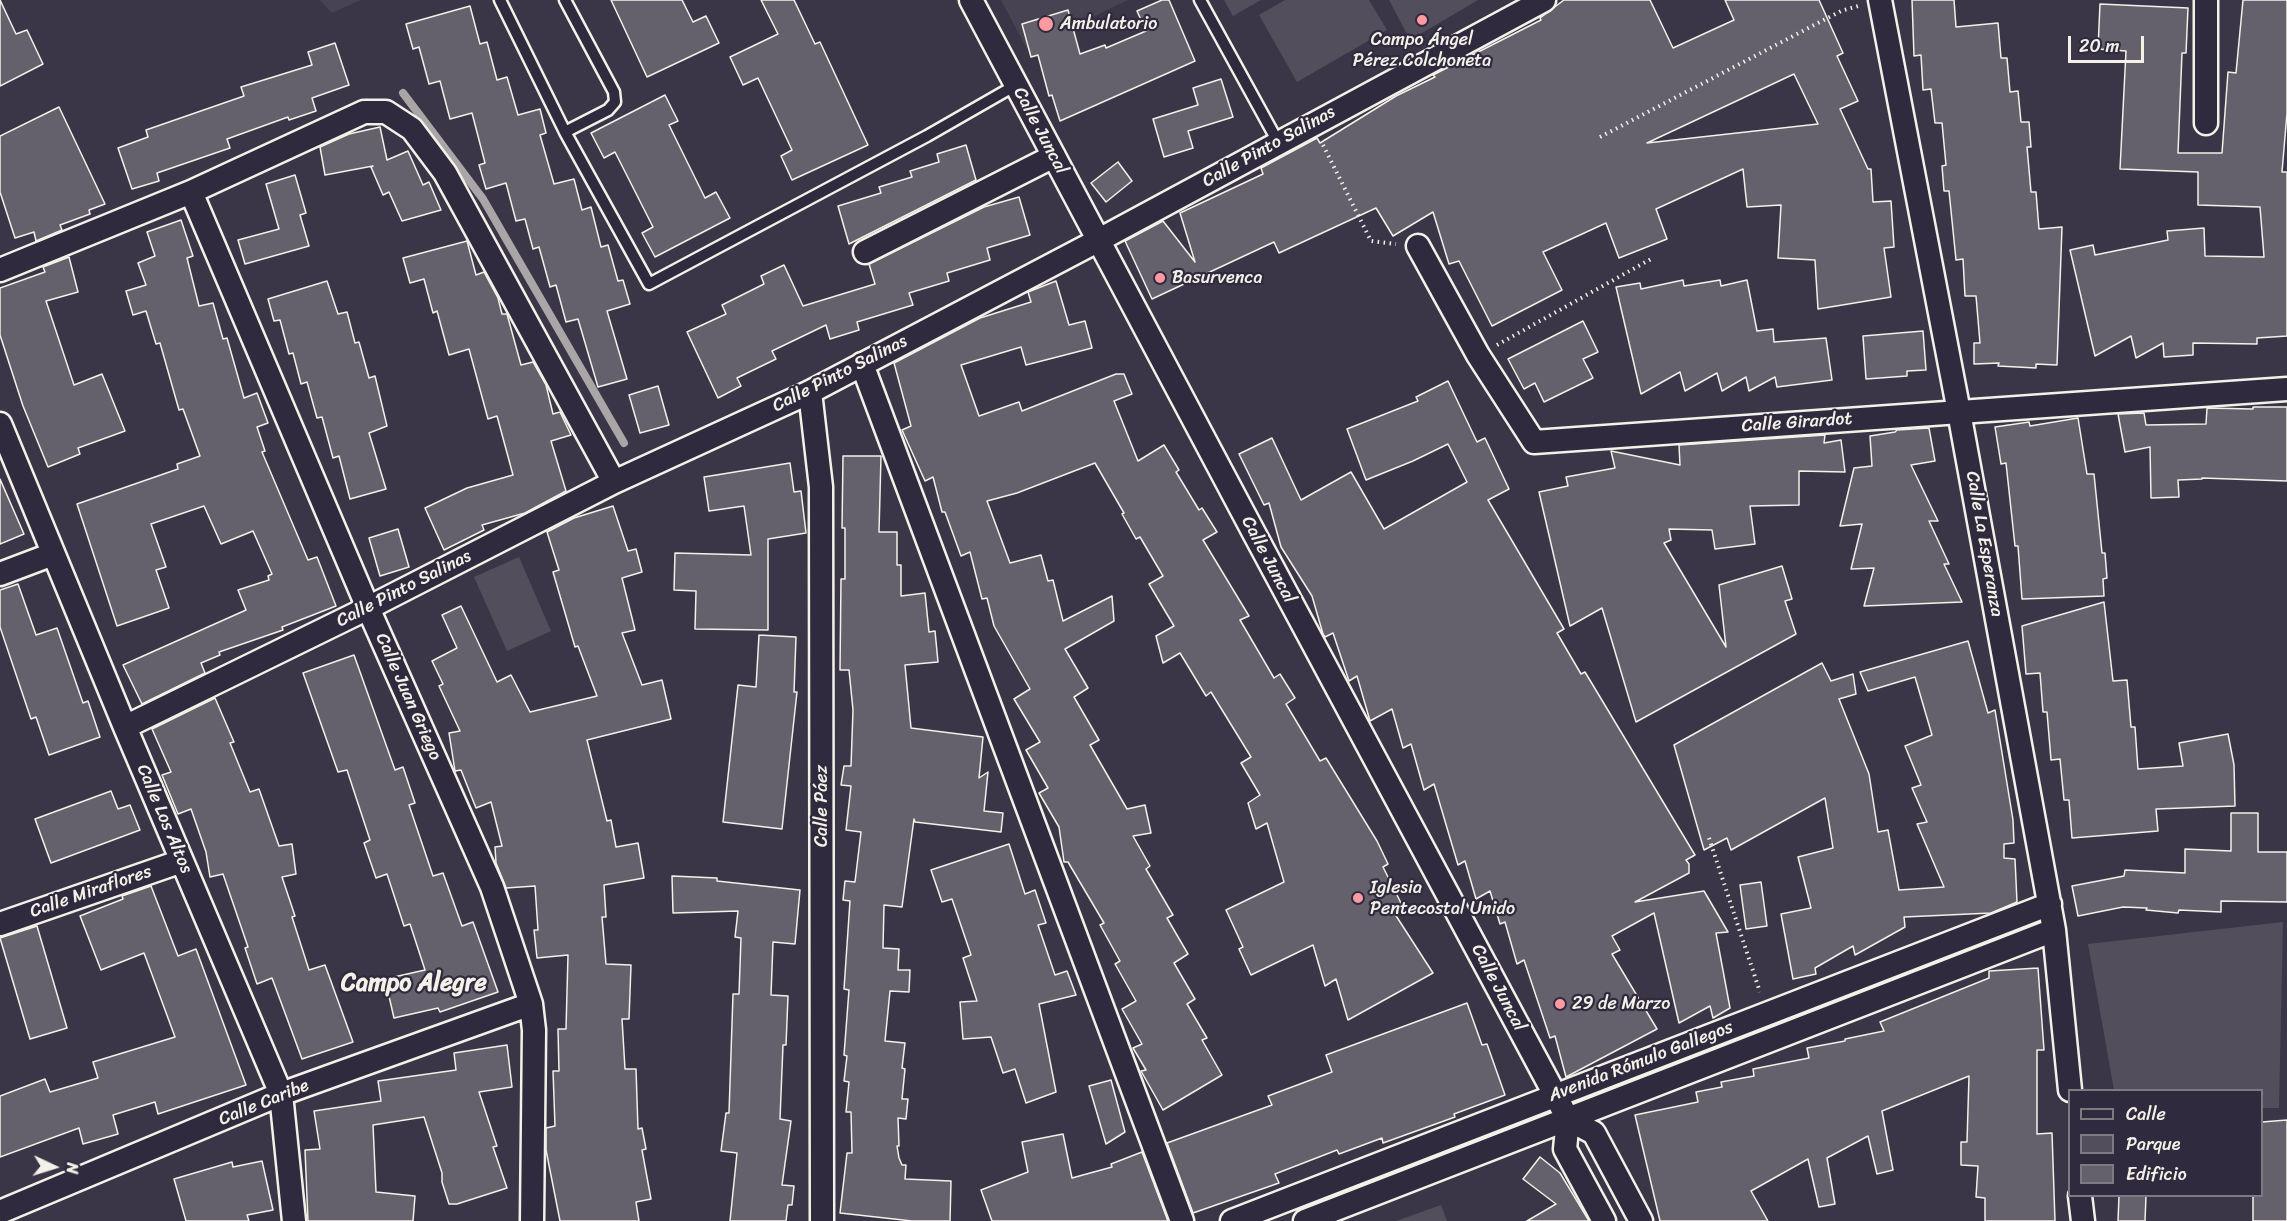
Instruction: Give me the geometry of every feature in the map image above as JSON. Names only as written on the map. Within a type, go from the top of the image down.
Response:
[{"type":"street","name":"Calle Juncal","points":[[971,0],[1568,1119]]},
{"type":"street","name":"Calle Pinto Salinas","points":[[124,727],[368,608],[614,482],[810,392],[1099,240],[1544,0]]},
{"type":"street","points":[[2205,123],[2206,0]]},
{"type":"street","name":"Calle La Esperanza","points":[[1874,1],[1959,412],[2050,904],[2070,1089]]},
{"type":"street","points":[[0,270],[190,192],[364,111],[386,112],[412,129],[446,173],[614,482]]},
{"type":"street","points":[[865,252],[1054,156]]},
{"type":"street","name":"Calle Juan Griego","points":[[190,192],[368,608],[492,887],[531,1004],[534,1030],[532,1221]]},
{"type":"street","name":"Calle Girardot","points":[[1418,246],[1478,355],[1534,442],[2287,389]]},
{"type":"street","points":[[862,364],[1182,1221]]},
{"type":"street","name":"Calle Páez","points":[[810,392],[822,487],[822,1221]]},
{"type":"street","name":"Calle Los Altos","points":[[0,424],[124,727],[281,1094],[294,1221]]},
{"type":"street","points":[[0,574],[53,554]]},
{"type":"street","name":"Calle Miraflores","points":[[0,924],[182,861]]},
{"type":"street","name":"Avenida Rómulo Gallegos","points":[[1232,1221],[2050,904]]},
{"type":"street","name":"Avenida Rómulo Gallegos","points":[[1305,1221],[2054,930]]},
{"type":"street","name":"Calle Caribe","points":[[0,1212],[281,1094],[531,1004]]},
{"type":"street","points":[[1604,1221],[1565,1149],[1568,1119],[1594,1133],[1641,1221]]},
{"type":"street","points":[[2080,1197],[2083,1221]]},
{"type":"lane","points":[[500,0],[565,132],[649,284],[927,136],[1016,85]]},
{"type":"lane","points":[[565,0],[614,92],[615,102],[608,110],[565,132]]},
{"type":"lane","points":[[1200,0],[1278,142]]},
{"type":"path","points":[[1600,137],[1841,11],[1874,1]]},
{"type":"path","points":[[1312,124],[1371,242],[1418,246]]},
{"type":"path","points":[[1478,355],[1651,259]]},
{"type":"path","points":[[1709,838],[1767,1013]]},
{"type":"shaded area","points":[[320,0],[361,0],[332,13]]},
{"type":"shaded area","name":"Ambulatorio","points":[[1001,0],[1128,0],[1027,49]]},
{"type":"green space","points":[[1224,0],[1261,0],[1233,16]]},
{"type":"green space","points":[[1285,0],[1369,0],[1387,30],[1297,82],[1259,15]]},
{"type":"green space","name":"Campo Ángel Pérez Colchoneta","points":[[1389,0],[1478,0],[1410,40]]},
{"type":"green space","points":[[519,557],[551,631],[507,651],[474,577]]},
{"type":"green space","points":[[2283,922],[2279,1108],[2263,1108],[2263,1089],[2114,1089],[2088,944]]},
{"type":"green space","points":[[1441,1205],[1447,1221],[1396,1221]]},
{"type":"building","points":[[0,0],[16,34],[27,30],[43,64],[0,86]]},
{"type":"building","points":[[611,0],[682,0],[693,22],[706,16],[719,43],[647,77]]},
{"type":"building","points":[[761,0],[794,0],[815,44],[820,42],[868,145],[792,180],[781,156],[792,150],[758,78],[743,85],[730,57],[778,34]]},
{"type":"building","points":[[1162,0],[1169,0],[1195,61],[1060,121],[1052,95],[1049,96],[1038,55],[1031,57],[1022,24],[1068,10],[1080,54],[1105,45],[1106,48],[1146,31],[1137,11]]},
{"type":"building","points":[[1564,0],[1650,0],[1673,48],[1734,20],[1725,0],[1819,0],[1843,53],[1837,56],[1858,101],[1840,109],[1868,169],[1871,169],[1873,202],[1891,201],[1894,247],[1884,248],[1891,297],[1818,309],[1815,260],[1778,258],[1781,205],[1747,207],[1743,169],[1656,209],[1667,239],[1619,258],[1606,223],[1543,252],[1562,290],[1492,326],[1459,261],[1449,264],[1433,212],[1393,236],[1376,208],[1279,253],[1274,242],[1152,299],[1125,241],[1163,221],[1195,262],[1180,213],[1263,174],[1261,168],[1317,138],[1320,143],[1396,96],[1541,20],[1540,18]],"holes":[[[1794,74],[1818,124],[1647,143]]]},
{"type":"building","points":[[1912,0],[1954,0],[1956,27],[1998,23],[2001,58],[2007,58],[2010,92],[2018,91],[2021,122],[2029,122],[2031,147],[2027,147],[2031,192],[2036,192],[2039,229],[2062,227],[2057,365],[2036,364],[2036,368],[1998,366],[1999,363],[1974,364],[1974,343],[1980,343],[1976,296],[1965,296],[1963,259],[1956,260],[1949,191],[1944,191],[1942,166],[1946,165],[1942,123],[1935,123],[1931,89],[1923,90],[1921,55],[1914,56]]},
{"type":"building","points":[[2243,0],[2287,0],[2287,113],[2282,172],[2287,172],[2287,336],[2257,338],[2257,344],[2193,343],[2193,355],[2164,357],[2163,343],[2136,358],[2131,336],[2095,356],[2070,250],[2093,245],[2095,255],[2168,240],[2167,231],[2204,228],[2205,256],[2264,257],[2260,207],[2198,205],[2198,172],[2120,169],[2126,51],[2098,49],[2100,4],[2188,8],[2186,53],[2182,53],[2178,153],[2222,153],[2228,72],[2236,73]]},
{"type":"building","points":[[470,6],[480,44],[487,42],[497,80],[507,77],[518,115],[540,109],[546,133],[540,135],[554,184],[574,179],[582,210],[591,207],[601,247],[608,245],[618,281],[623,280],[630,304],[607,311],[627,379],[598,387],[578,319],[566,322],[556,285],[550,287],[539,247],[533,249],[525,219],[516,221],[506,183],[486,189],[479,165],[485,163],[472,113],[450,119],[440,81],[429,84],[419,47],[413,49],[406,24]]},
{"type":"building","points":[[335,43],[349,85],[312,98],[316,111],[289,120],[288,117],[227,139],[230,148],[157,173],[159,181],[132,189],[118,148],[148,137],[146,130],[244,96],[241,87],[312,65],[308,52]]},
{"type":"building","points":[[1221,79],[1233,117],[1188,131],[1193,148],[1164,157],[1153,119],[1198,105],[1193,88]]},
{"type":"building","points":[[665,95],[678,121],[669,125],[705,198],[716,192],[730,218],[655,257],[642,233],[653,227],[615,152],[604,158],[591,133]]},
{"type":"building","points":[[59,107],[105,204],[89,210],[90,214],[60,225],[62,230],[36,241],[34,232],[15,238],[0,192],[0,136]]},
{"type":"building","points":[[380,127],[387,160],[408,151],[423,185],[429,182],[441,210],[402,221],[389,192],[383,195],[371,167],[373,166],[325,175],[320,147],[349,134]]},
{"type":"building","points":[[966,145],[976,180],[849,244],[838,206],[881,193],[879,187],[912,177],[910,171],[939,162],[937,154]]},
{"type":"building","points":[[1118,162],[1132,181],[1106,202],[1091,183]]},
{"type":"building","points":[[295,175],[306,213],[300,215],[309,246],[245,264],[238,240],[279,229],[266,184]]},
{"type":"building","points":[[1019,197],[1030,235],[987,248],[990,260],[947,273],[949,281],[909,293],[913,305],[857,322],[859,330],[830,339],[826,325],[772,351],[776,359],[737,378],[741,386],[718,398],[687,332],[726,314],[722,305],[764,284],[761,276],[784,265],[803,306],[875,284],[869,264],[984,207]]},
{"type":"building","points":[[181,220],[193,256],[187,258],[199,306],[213,303],[223,339],[227,338],[244,398],[257,393],[268,423],[257,427],[265,451],[262,452],[308,560],[317,557],[336,606],[282,627],[283,630],[219,652],[220,655],[201,663],[205,673],[142,704],[123,665],[246,610],[238,590],[269,580],[268,576],[272,574],[253,531],[221,544],[204,506],[151,524],[166,567],[156,570],[169,608],[117,626],[77,504],[178,469],[177,464],[200,456],[183,409],[179,410],[160,343],[156,344],[146,311],[133,315],[126,291],[146,285],[138,263],[155,256],[147,232]]},
{"type":"building","points":[[467,241],[476,275],[484,272],[498,298],[502,314],[507,314],[521,365],[533,362],[546,385],[553,414],[560,412],[571,435],[551,441],[566,491],[525,513],[482,525],[484,530],[444,550],[425,508],[467,488],[513,475],[497,416],[488,419],[469,349],[449,355],[437,311],[433,313],[424,279],[410,283],[403,258]]},
{"type":"building","points":[[69,257],[78,292],[46,301],[74,385],[102,374],[125,431],[78,448],[80,454],[48,467],[23,406],[0,335],[0,288],[45,272],[43,267]]},
{"type":"building","points":[[1683,280],[1684,286],[1720,280],[1721,286],[1747,280],[1757,331],[1773,329],[1774,342],[1826,338],[1832,380],[1777,387],[1775,377],[1749,391],[1746,377],[1722,391],[1717,373],[1685,391],[1680,372],[1641,394],[1616,287],[1640,283],[1641,289]]},
{"type":"building","points":[[327,281],[338,314],[347,312],[355,343],[359,342],[369,378],[375,376],[387,426],[369,433],[386,489],[350,499],[339,456],[333,458],[322,417],[317,418],[307,382],[301,384],[293,353],[289,354],[280,320],[274,321],[268,299]]},
{"type":"building","points":[[1056,281],[1069,325],[1085,321],[1092,348],[1026,365],[1021,347],[961,365],[979,416],[1019,402],[1022,411],[1116,374],[1124,374],[1132,394],[1114,401],[1138,461],[1164,445],[1179,470],[1176,472],[1199,510],[1202,508],[1217,532],[1203,540],[1249,616],[1240,620],[1274,678],[1280,674],[1295,698],[1286,704],[1320,761],[1326,758],[1377,841],[1388,864],[1383,867],[1401,903],[1391,908],[1433,973],[1348,1020],[1336,979],[1325,986],[1313,945],[1251,975],[1239,949],[1243,947],[1226,910],[1284,882],[1267,823],[1256,829],[1248,803],[1260,795],[1241,763],[1251,757],[1211,692],[1206,696],[1180,653],[1163,663],[1156,636],[1174,626],[1149,584],[1163,576],[1140,537],[1136,539],[1095,463],[1017,493],[987,501],[1010,563],[1041,555],[1048,581],[1053,580],[1063,621],[1112,596],[1114,621],[1065,649],[1088,688],[1074,697],[1099,740],[1090,745],[1127,809],[1145,805],[1151,833],[1133,836],[1150,866],[1146,869],[1173,915],[1167,918],[1188,954],[1174,963],[1195,999],[1187,1004],[1207,1038],[1202,1040],[1222,1075],[1163,1110],[1141,1071],[1146,1070],[1133,1048],[1142,1044],[1122,1009],[1136,1001],[1115,964],[1120,961],[1100,925],[1104,923],[1068,862],[1064,862],[1059,827],[1039,793],[1048,788],[1026,750],[1040,742],[1014,699],[1030,689],[994,626],[987,598],[982,599],[970,552],[961,556],[945,512],[942,512],[933,477],[925,481],[902,430],[911,426],[894,363],[980,318],[1031,302],[1028,292]]},
{"type":"building","points":[[1583,321],[1598,352],[1583,359],[1593,378],[1544,402],[1535,383],[1524,389],[1508,359]]},
{"type":"building","points":[[1923,331],[1926,370],[1907,371],[1907,376],[1866,379],[1863,336]]},
{"type":"building","points":[[1448,381],[1477,442],[1485,438],[1509,489],[1488,500],[1564,629],[1557,633],[1581,674],[1585,672],[1695,855],[1686,860],[1689,864],[1689,873],[1635,902],[1704,891],[1728,932],[1716,933],[1730,1008],[1713,1018],[1710,1006],[1679,1023],[1654,913],[1612,936],[1620,950],[1612,954],[1657,1029],[1566,1077],[1555,1036],[1550,1038],[1524,960],[1517,964],[1505,922],[1500,924],[1490,891],[1476,899],[1465,861],[1458,865],[1434,784],[1424,790],[1411,744],[1403,748],[1392,709],[1370,721],[1357,676],[1349,681],[1333,633],[1325,637],[1323,634],[1312,596],[1281,547],[1269,503],[1264,505],[1239,454],[1272,438],[1301,500],[1351,472],[1384,529],[1467,482],[1448,444],[1366,480],[1347,429],[1418,401],[1416,397]]},
{"type":"building","points":[[658,386],[669,425],[640,433],[629,395]]},
{"type":"building","points":[[2253,407],[2287,407],[2287,481],[2202,478],[2178,480],[2179,497],[2151,498],[2150,447],[2125,452],[2118,414],[2144,413],[2146,425],[2206,424],[2207,408],[2253,409]]},
{"type":"building","points":[[2078,418],[2087,474],[2094,474],[2102,553],[2105,553],[2107,578],[2103,579],[2104,596],[2022,599],[2018,546],[2015,546],[2006,463],[2001,464],[1995,427],[2029,422],[2030,426]]},
{"type":"building","points":[[1929,428],[1935,461],[1911,465],[1938,521],[1929,521],[1949,564],[1944,564],[1962,602],[1864,606],[1874,568],[1851,569],[1862,524],[1840,526],[1854,468],[1872,466],[1870,436],[1897,430]]},
{"type":"building","points":[[1825,435],[1824,443],[1841,440],[1845,472],[1799,471],[1799,505],[1750,506],[1755,544],[1715,549],[1712,530],[1669,529],[1671,540],[1664,543],[1726,647],[1719,585],[1782,566],[1792,599],[1785,601],[1796,634],[1636,722],[1602,608],[1570,626],[1539,492],[1568,486],[1566,477],[1615,468],[1611,451],[1680,465],[1679,445]]},
{"type":"building","points":[[843,456],[881,456],[879,532],[897,532],[897,565],[901,565],[901,596],[925,593],[929,632],[935,631],[938,662],[905,665],[911,728],[983,737],[979,778],[988,772],[984,811],[1003,813],[1001,832],[915,822],[914,819],[902,907],[884,905],[883,948],[899,949],[898,970],[910,970],[909,992],[890,991],[885,1041],[905,1043],[902,1099],[908,1099],[906,1119],[898,1118],[899,1158],[902,1165],[906,1165],[905,1179],[951,1181],[950,1221],[912,1221],[840,1213],[847,1153],[852,1153],[851,1112],[846,1112],[849,1082],[844,1081],[849,990],[844,989],[850,901],[843,900],[845,881],[855,882],[861,832],[846,830],[851,786],[841,785],[844,766],[851,766],[853,710],[849,670],[840,670],[841,579],[845,579],[845,528],[842,528]]},
{"type":"building","points":[[790,463],[794,492],[801,491],[806,533],[768,539],[768,630],[695,629],[696,591],[674,590],[675,553],[751,555],[744,506],[709,511],[704,477]]},
{"type":"building","points":[[0,479],[24,534],[0,544]]},
{"type":"building","points":[[613,506],[628,551],[636,549],[642,572],[622,578],[635,630],[622,633],[642,685],[662,680],[671,719],[587,740],[607,821],[611,820],[616,847],[638,843],[644,878],[604,885],[606,917],[602,917],[606,964],[631,965],[629,1019],[622,1019],[625,1069],[636,1069],[638,1129],[642,1128],[646,1149],[642,1150],[651,1199],[636,1202],[639,1221],[560,1221],[546,1150],[546,1128],[555,1126],[553,1071],[559,1071],[558,1029],[566,1029],[568,955],[537,958],[534,930],[538,930],[535,886],[506,888],[496,863],[495,847],[502,846],[491,802],[476,808],[461,770],[455,771],[449,733],[460,731],[439,686],[443,684],[432,661],[457,648],[442,615],[461,606],[497,682],[511,675],[530,712],[597,696],[578,646],[575,647],[553,572],[559,570],[547,532],[574,518]]},
{"type":"building","points":[[398,529],[409,567],[380,576],[369,538]]},
{"type":"building","points":[[18,584],[36,635],[57,628],[83,703],[88,701],[100,737],[49,755],[36,717],[31,719],[0,627],[0,590]]},
{"type":"building","points":[[2104,602],[2113,681],[2127,680],[2131,727],[2135,727],[2138,769],[2183,766],[2179,743],[2228,734],[2234,765],[2235,806],[2156,809],[2158,831],[2072,838],[2069,800],[2064,800],[2060,759],[2051,760],[2047,712],[2043,712],[2040,673],[2026,674],[2022,626]]},
{"type":"building","points":[[759,635],[796,637],[794,692],[797,692],[782,829],[723,822],[738,685],[756,687]]},
{"type":"building","points":[[1968,641],[1988,713],[1995,710],[2013,820],[2014,843],[2004,844],[2004,858],[2015,859],[2017,902],[1991,913],[1904,917],[1905,927],[1855,955],[1853,946],[1815,968],[1816,974],[1793,979],[1781,914],[1811,908],[1798,857],[1833,848],[1825,798],[1731,850],[1727,838],[1704,850],[1674,745],[1822,663],[1831,681],[1853,674],[1856,694],[1839,699],[1869,774],[1878,832],[1888,830],[1899,890],[1944,887],[1917,824],[1927,822],[1912,788],[1921,785],[1905,746],[1932,735],[1915,677],[1868,691],[1860,672]]},
{"type":"building","points":[[354,655],[395,770],[403,767],[415,803],[409,805],[433,876],[443,873],[462,926],[473,922],[498,992],[440,1012],[438,1008],[394,1018],[385,979],[425,970],[410,924],[404,926],[387,874],[376,878],[364,843],[370,840],[347,770],[338,772],[303,673]]},
{"type":"building","points":[[215,698],[234,742],[230,743],[250,792],[259,789],[279,846],[292,844],[296,874],[282,877],[295,916],[292,917],[309,970],[325,965],[353,1042],[302,1059],[272,978],[257,984],[245,948],[248,947],[223,874],[210,877],[206,852],[191,809],[178,814],[162,775],[171,772],[152,729]]},
{"type":"building","points":[[111,791],[118,809],[130,805],[140,830],[51,863],[35,819]]},
{"type":"building","points":[[2231,813],[2258,813],[2258,852],[2287,852],[2287,902],[2221,901],[2221,912],[2179,910],[2178,913],[2123,907],[2078,916],[2072,886],[2124,876],[2125,870],[2185,873],[2185,849],[2231,851]]},
{"type":"building","points":[[1009,844],[1025,894],[1035,890],[1046,923],[1038,925],[1055,975],[1067,971],[1076,995],[1039,1004],[1056,1092],[1026,1103],[1015,1069],[1003,1073],[991,1037],[963,1039],[960,1002],[977,1001],[963,958],[971,955],[952,899],[942,902],[931,870]]},
{"type":"building","points":[[672,876],[717,878],[717,881],[800,890],[795,944],[773,942],[771,995],[788,996],[786,1045],[783,1045],[780,1119],[791,1121],[782,1185],[794,1186],[792,1205],[788,1205],[786,1221],[730,1221],[737,1153],[721,1151],[726,1113],[729,1113],[733,994],[739,994],[741,938],[735,937],[738,911],[673,913]]},
{"type":"building","points":[[1761,882],[1767,926],[1746,929],[1740,885]]},
{"type":"building","points":[[151,886],[178,956],[196,949],[246,1085],[158,1114],[155,1102],[113,1115],[118,1134],[83,1144],[79,1128],[0,1157],[0,1096],[45,1079],[50,1092],[98,1078],[93,1062],[175,1037],[144,953],[101,970],[80,916],[123,899],[122,896]]},
{"type":"building","points":[[37,926],[67,1028],[30,1039],[0,938]]},
{"type":"building","points":[[2038,968],[2044,1050],[2037,1050],[2037,1134],[2052,1133],[2055,1221],[1985,1221],[1985,1198],[1976,1197],[1978,1166],[1961,1165],[1961,1142],[1967,1142],[1969,1076],[1882,1111],[1893,1170],[1877,1174],[1868,1136],[1827,1158],[1835,1204],[1819,1207],[1808,1159],[1751,1191],[1768,1221],[1660,1221],[1635,1115],[1698,1102],[1696,1092],[1722,1087],[1721,1082],[1754,1076],[1753,1069],[1809,1058],[1807,1048],[1884,1031],[1880,1022],[1989,978],[1989,971]]},
{"type":"building","points":[[1467,1003],[1482,1045],[1487,1044],[1505,1095],[1454,1114],[1455,1117],[1383,1143],[1382,1138],[1339,1154],[1337,1150],[1275,1174],[1279,1183],[1193,1213],[1167,1143],[1272,1105],[1268,1096],[1332,1072],[1326,1055]]},
{"type":"building","points":[[507,1045],[512,1087],[479,1092],[497,1146],[493,1147],[507,1188],[457,1204],[449,1204],[442,1182],[442,1173],[424,1117],[373,1125],[376,1192],[415,1196],[413,1221],[308,1221],[305,1150],[320,1149],[314,1111],[381,1101],[378,1081],[456,1070],[454,1053]]},
{"type":"building","points":[[1111,1080],[1125,1132],[1106,1144],[1089,1086]]},
{"type":"building","points":[[2287,1120],[2287,1221],[2253,1221],[2253,1197],[2263,1197],[2263,1122]]},
{"type":"building","points":[[1063,1134],[1072,1178],[1112,1167],[1111,1164],[1142,1152],[1168,1221],[992,1221],[981,1190],[1028,1172],[1022,1142]]},
{"type":"building","points":[[1540,1157],[1560,1173],[1589,1221],[1527,1221],[1556,1204],[1523,1179]]},
{"type":"building","points":[[262,1161],[273,1210],[247,1215],[249,1221],[186,1221],[174,1179],[232,1162],[233,1167]]},
{"type":"building","points":[[2119,1197],[2146,1197],[2145,1221],[2118,1221]]},
{"type":"waterway","points":[[403,93],[483,199],[624,443]]},
{"type":"place","name":"Campo Ángel Pérez Colchoneta","points":[[1422,20]]},
{"type":"place","name":"Ambulatorio","points":[[1046,24]]},
{"type":"place","name":"Basurvenca","points":[[1160,278]]},
{"type":"place","name":"Iglesia Pentecostal Unido","points":[[1358,898]]},
{"type":"place","name":"29 de Marzo","points":[[1560,1004]]},
{"type":"district","name":"Campo Alegre","points":[[414,984]]}]
